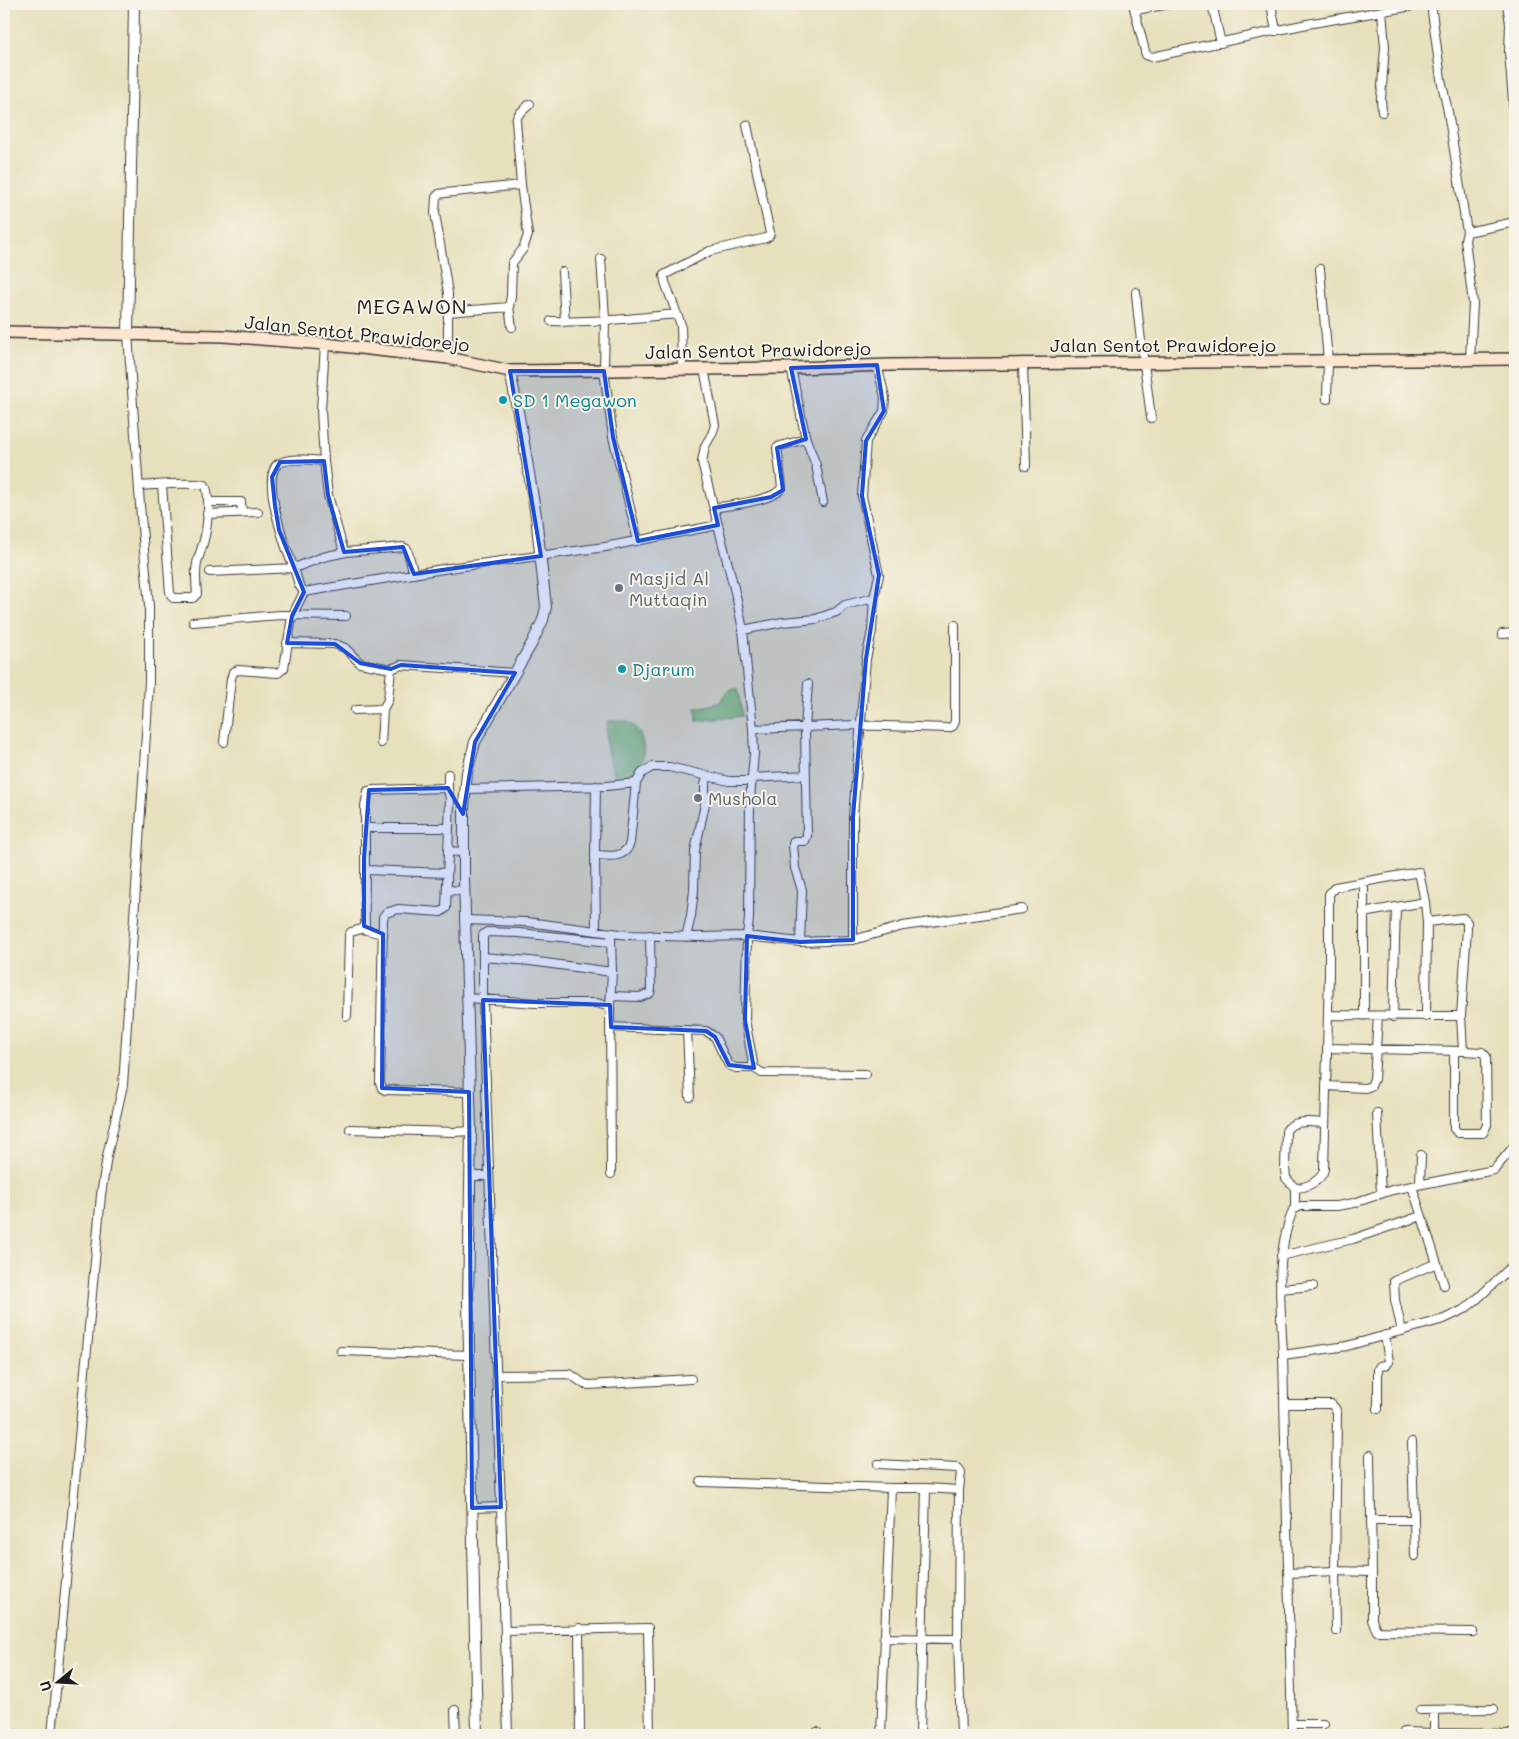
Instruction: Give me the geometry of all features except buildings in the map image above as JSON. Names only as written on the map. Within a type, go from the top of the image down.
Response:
[{"type":"main road","name":"Jalan Sentot Prawidorejo","points":[[4,332],[210,335],[325,344],[448,358],[510,371],[682,370],[877,365],[1515,359]]},
{"type":"street","points":[[52,1735],[101,1195],[107,1156],[123,1085],[149,682],[148,606],[128,334],[134,4]]},
{"type":"street","points":[[1170,4],[1134,7],[1146,52],[1149,56],[1424,4]]},
{"type":"street","points":[[1212,4],[1220,43]]},
{"type":"street","points":[[1271,4],[1276,32]]},
{"type":"street","points":[[1431,4],[1440,79],[1448,112],[1467,232],[1465,240],[1473,303],[1470,360]]},
{"type":"street","points":[[1507,4],[1510,24],[1509,51],[1515,127]]},
{"type":"street","points":[[1382,11],[1385,47],[1382,112]]},
{"type":"street","points":[[512,327],[509,307],[512,296],[512,263],[523,249],[528,235],[521,185],[516,120],[519,114],[530,104]]},
{"type":"street","points":[[682,370],[681,325],[664,275],[710,251],[770,236],[770,225],[747,125]]},
{"type":"street","points":[[448,358],[448,293],[435,213],[437,196],[445,193],[521,185]]},
{"type":"street","points":[[1467,232],[1515,222]]},
{"type":"street","points":[[601,260],[605,321],[604,371],[613,437],[638,541]]},
{"type":"street","points":[[1320,269],[1328,361],[1327,399]]},
{"type":"street","points":[[562,272],[565,322]]},
{"type":"street","points":[[1136,292],[1141,348],[1151,418]]},
{"type":"street","points":[[448,312],[509,307]]},
{"type":"street","points":[[551,321],[605,321],[677,314]]},
{"type":"street","points":[[325,344],[321,410],[324,461],[328,495],[344,552]]},
{"type":"street","points":[[1023,364],[1026,466]]},
{"type":"street","points":[[853,940],[853,817],[860,725],[874,598],[879,575],[862,496],[866,441],[884,411],[885,397],[877,365]]},
{"type":"street","points":[[791,368],[806,439],[816,465],[823,502]]},
{"type":"street","points":[[704,369],[715,425],[705,446],[702,462],[743,630],[753,729],[754,754],[750,799],[745,1020],[754,1068]]},
{"type":"street","points":[[466,1092],[385,1090],[382,1088],[380,1083],[384,917],[386,913],[398,909],[441,912],[445,910],[450,890],[447,873],[457,852],[466,772],[475,742],[539,631],[545,614],[546,596],[541,556],[527,461],[510,371]]},
{"type":"street","points":[[714,508],[771,496],[780,491],[782,487],[777,448],[806,439]]},
{"type":"street","points":[[304,592],[299,585],[279,530],[271,485],[272,477],[275,466],[280,462],[324,461]]},
{"type":"street","points":[[138,486],[162,485],[205,485],[208,502],[205,539],[198,560],[195,577],[196,594],[193,598],[173,598],[170,592],[162,485]]},
{"type":"street","points":[[208,502],[241,502],[242,513]]},
{"type":"street","points":[[207,514],[258,512]]},
{"type":"street","points":[[304,592],[638,541],[718,525]]},
{"type":"street","points":[[210,572],[294,568],[323,557],[344,552],[403,548],[407,549],[414,574]]},
{"type":"street","points":[[224,742],[233,672],[238,670],[280,672],[284,668],[292,616],[304,592]]},
{"type":"street","points":[[743,630],[783,622],[816,619],[836,612],[845,605],[874,598]]},
{"type":"street","points":[[194,622],[253,616],[346,616]]},
{"type":"street","points":[[753,729],[860,725],[948,728],[953,726],[955,721],[955,625]]},
{"type":"street","points":[[1502,634],[1515,633]]},
{"type":"street","points":[[288,643],[335,644],[345,648],[360,663],[391,670],[401,665],[515,674]]},
{"type":"street","points":[[382,743],[384,709],[388,700],[391,670]]},
{"type":"street","points":[[800,942],[802,890],[795,868],[793,844],[794,842],[805,841],[807,836],[805,728],[808,684]]},
{"type":"street","points":[[355,710],[384,709]]},
{"type":"street","points":[[595,855],[612,856],[628,851],[636,783],[642,773],[652,767],[668,767],[729,781],[806,775]]},
{"type":"street","points":[[448,774],[450,800],[449,828],[457,852],[463,891],[468,998],[469,1074],[466,1092],[470,1176],[468,1302],[477,1735]]},
{"type":"street","points":[[686,937],[692,916],[694,851],[705,804],[705,784],[708,777]]},
{"type":"street","points":[[465,789],[596,786],[636,783]]},
{"type":"street","points":[[596,786],[596,931]]},
{"type":"street","points":[[365,928],[367,793],[370,790],[448,788]]},
{"type":"street","points":[[365,828],[449,828]]},
{"type":"street","points":[[365,870],[447,873]]},
{"type":"street","points":[[1295,1188],[1309,1185],[1323,1175],[1328,1016],[1329,894],[1335,886],[1419,872],[1427,922],[1426,1017]]},
{"type":"street","points":[[1364,882],[1364,1016]]},
{"type":"street","points":[[450,890],[463,891]]},
{"type":"street","points":[[1363,913],[1425,902]]},
{"type":"street","points":[[1392,1016],[1396,907]]},
{"type":"street","points":[[465,920],[527,922],[611,933],[686,937],[747,936],[800,942],[853,940],[903,926],[1022,909]]},
{"type":"street","points":[[1327,1048],[1458,1051],[1482,1052],[1486,1056],[1487,1125],[1484,1133],[1458,1133],[1454,1129],[1458,1051],[1467,922],[1463,918],[1427,922]]},
{"type":"street","points":[[365,928],[370,932],[383,934]]},
{"type":"street","points":[[347,1016],[348,935],[351,932],[365,928]]},
{"type":"street","points":[[508,1735],[506,1630],[497,1507],[496,1376],[483,1000],[483,935],[487,932],[519,933],[611,942]]},
{"type":"street","points":[[611,933],[611,1174]]},
{"type":"street","points":[[611,996],[640,997],[650,992],[650,935]]},
{"type":"street","points":[[483,957],[612,972]]},
{"type":"street","points":[[468,998],[597,1004],[610,1007]]},
{"type":"street","points":[[1328,1016],[1461,1016]]},
{"type":"street","points":[[1326,1086],[1365,1088],[1371,1086],[1374,1079],[1378,1016]]},
{"type":"street","points":[[611,1027],[706,1031],[715,1037],[730,1064],[736,1068],[754,1068],[762,1073],[866,1074]]},
{"type":"street","points":[[687,1030],[690,1097]]},
{"type":"street","points":[[469,1074],[486,1074]]},
{"type":"street","points":[[1377,1113],[1381,1193]]},
{"type":"street","points":[[1296,1208],[1295,1188],[1286,1178],[1286,1131],[1288,1127],[1296,1123],[1325,1124]]},
{"type":"street","points":[[350,1129],[469,1131]]},
{"type":"street","points":[[1292,1735],[1280,1289],[1281,1256],[1289,1220],[1293,1210],[1301,1206],[1337,1206],[1354,1203],[1381,1193],[1494,1170],[1515,1146]]},
{"type":"street","points":[[1420,1184],[1421,1155]]},
{"type":"street","points":[[470,1176],[489,1176]]},
{"type":"street","points":[[1412,1186],[1444,1285]]},
{"type":"street","points":[[1281,1256],[1353,1239],[1421,1216]]},
{"type":"street","points":[[1402,1330],[1395,1300],[1394,1282],[1436,1263]]},
{"type":"street","points":[[1283,1354],[1347,1346],[1444,1319],[1465,1309],[1513,1267]]},
{"type":"street","points":[[1513,1267],[1515,1278]]},
{"type":"street","points":[[1280,1289],[1313,1286]]},
{"type":"street","points":[[1378,1409],[1378,1369],[1389,1362],[1385,1335]]},
{"type":"street","points":[[342,1351],[469,1355]]},
{"type":"street","points":[[496,1376],[570,1374],[584,1384],[589,1385],[691,1379]]},
{"type":"street","points":[[1284,1404],[1331,1404],[1336,1412],[1336,1632]]},
{"type":"street","points":[[1412,1442],[1415,1556]]},
{"type":"street","points":[[1370,1455],[1372,1620],[1377,1631],[1473,1632]]},
{"type":"street","points":[[878,1464],[958,1468],[961,1472],[959,1490],[958,1639],[961,1735]]},
{"type":"street","points":[[701,1482],[959,1490]]},
{"type":"street","points":[[881,1735],[891,1488]]},
{"type":"street","points":[[920,1735],[926,1488]]},
{"type":"street","points":[[472,1508],[497,1507]]},
{"type":"street","points":[[1372,1520],[1414,1520]]},
{"type":"street","points":[[1289,1573],[1372,1572]]},
{"type":"street","points":[[579,1628],[580,1735]]},
{"type":"street","points":[[506,1630],[648,1628],[650,1735]]},
{"type":"street","points":[[884,1638],[958,1639]]},
{"type":"street","points":[[1420,1710],[1494,1709]]},
{"type":"street","points":[[455,1710],[456,1735]]},
{"type":"street","points":[[1434,1710],[1434,1733]]},
{"type":"street","points":[[1292,1724],[1324,1724]]},
{"type":"street","points":[[1404,1732],[1515,1734]]},
{"type":"highlighted area","points":[[877,365],[884,411],[866,441],[862,496],[879,575],[866,659],[853,817],[853,940],[800,942],[747,936],[745,1020],[754,1068],[729,1065],[715,1037],[706,1031],[611,1027],[610,1005],[483,1000],[501,1507],[472,1508],[469,1092],[382,1088],[383,934],[364,926],[364,858],[369,790],[448,788],[463,814],[475,742],[515,673],[401,665],[391,669],[360,663],[335,644],[287,643],[292,616],[304,592],[279,530],[272,477],[280,462],[324,461],[328,495],[344,552],[403,547],[414,574],[541,556],[510,371],[604,371],[613,437],[638,541],[718,525],[714,508],[771,497],[783,490],[777,448],[806,439],[791,368]]},
{"type":"green space","points":[[738,689],[742,716],[697,721],[696,708],[719,703],[729,690]]},
{"type":"green space","points":[[608,721],[623,721],[631,724],[636,728],[642,739],[643,759],[641,765],[634,775],[618,784],[607,746]]},
{"type":"place","name":"SD 1 Megawon","points":[[503,400]]},
{"type":"place","name":"Masjid Al Muttaqin","points":[[619,588]]},
{"type":"place","name":"Djarum","points":[[622,669]]},
{"type":"place","name":"Mushola","points":[[698,798]]},
{"type":"district","name":"MEGAWON","points":[[412,306]]}]
